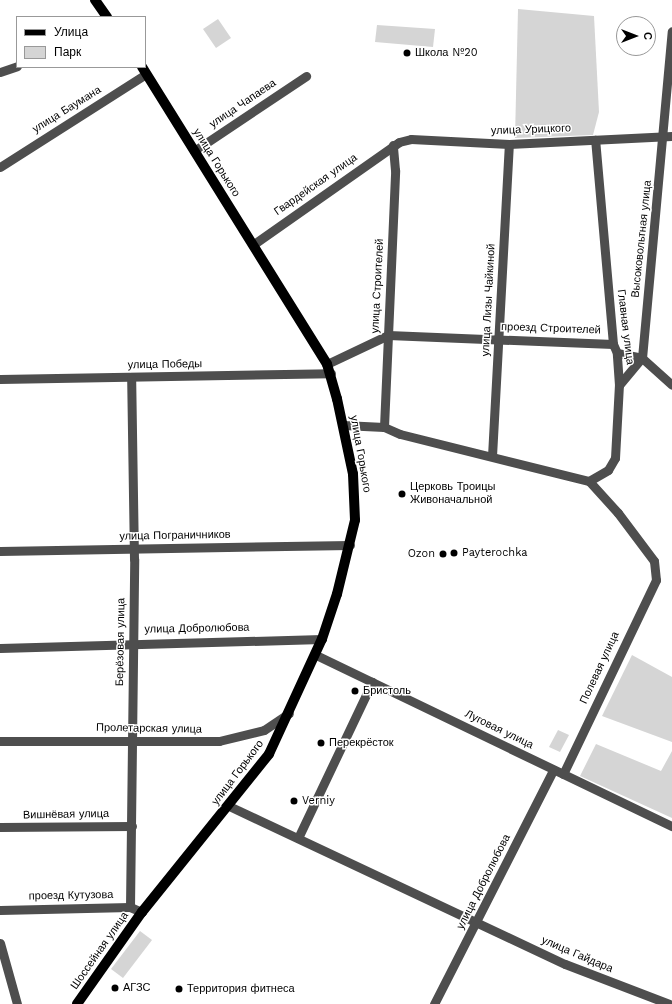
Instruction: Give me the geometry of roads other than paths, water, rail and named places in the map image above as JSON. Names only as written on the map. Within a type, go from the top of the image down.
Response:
[{"type":"main road","points":[[95,0],[107,16]]},
{"type":"main road","name":"улица Горького","points":[[142,912],[229,806],[269,754],[290,713],[322,639],[350,545],[356,498],[343,425],[331,373],[254,244],[144,70]]},
{"type":"main road","name":"Шоссейная улица","points":[[77,1004],[142,912]]},
{"type":"street","points":[[668,136],[672,31]]},
{"type":"street","points":[[0,72],[16,66]]},
{"type":"street","name":"улица Баумана","points":[[0,167],[144,70]]},
{"type":"street","name":"улица Чапаева","points":[[194,151],[306,76]]},
{"type":"street","name":"улица Урицкого","points":[[393,145],[411,139],[509,144],[668,136]]},
{"type":"street","name":"Высоковольтная улица","points":[[642,358],[668,136]]},
{"type":"street","name":"Главная улица","points":[[589,481],[608,470],[616,458],[619,385],[617,353],[613,344],[595,140]]},
{"type":"street","name":"улица Лизы Чайкиной","points":[[492,456],[509,144]]},
{"type":"street","name":"Гвардейская улица","points":[[254,244],[393,145]]},
{"type":"street","name":"улица Строителей","points":[[384,427],[395,170],[393,145]]},
{"type":"street","name":"проезд Строителей","points":[[326,364],[388,335],[613,344]]},
{"type":"street","points":[[617,353],[642,358],[672,386]]},
{"type":"street","points":[[619,385],[642,358]]},
{"type":"street","name":"улица Победы","points":[[0,379],[131,378],[331,373]]},
{"type":"street","name":"Берёзовая улица","points":[[130,907],[132,826],[131,740],[134,642],[131,378]]},
{"type":"street","points":[[343,425],[384,427],[400,434],[589,481]]},
{"type":"street","name":"Полевая улица","points":[[563,774],[656,580],[654,561],[624,521],[589,481]]},
{"type":"street","name":"улица Пограничников","points":[[0,551],[350,545]]},
{"type":"street","name":"улица Добролюбова","points":[[0,648],[134,642],[322,639]]},
{"type":"street","name":"Луговая улица","points":[[316,655],[672,826]]},
{"type":"street","points":[[298,838],[372,682]]},
{"type":"street","name":"Пролетарская улица","points":[[0,741],[131,740],[219,742],[264,730],[290,713]]},
{"type":"street","name":"улица Добролюбова","points":[[434,1004],[477,923],[553,770]]},
{"type":"street","name":"улица Гайдара","points":[[229,806],[477,923],[600,979],[669,1004]]},
{"type":"street","name":"Вишнёвая улица","points":[[0,827],[132,826]]},
{"type":"street","name":"проезд Кутузова","points":[[0,910],[130,907],[142,912]]},
{"type":"street","points":[[0,943],[17,1004]]},
{"type":"place","name":"Школа №20","points":[[407,53]]},
{"type":"place","name":"Церковь Троицы Живоначальной","points":[[402,494]]},
{"type":"place","name":"Payterochka","points":[[454,553]]},
{"type":"place","name":"Ozon","points":[[443,554]]},
{"type":"place","name":"Бристоль","points":[[355,691]]},
{"type":"place","name":"Перекрёсток","points":[[321,743]]},
{"type":"place","name":"Verniy","points":[[294,801]]},
{"type":"place","name":"АГЗС","points":[[115,988]]},
{"type":"place","name":"Территория фитнеса","points":[[179,989]]}]
